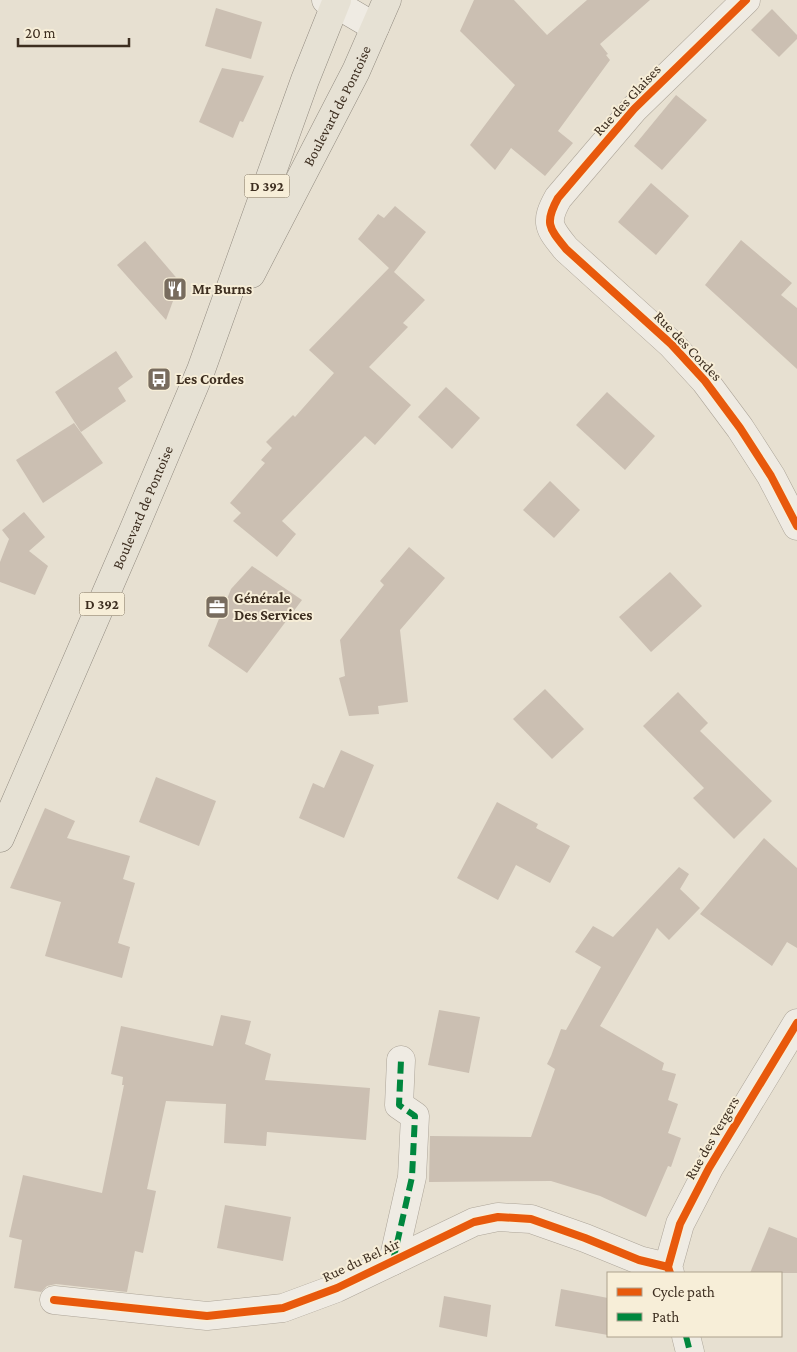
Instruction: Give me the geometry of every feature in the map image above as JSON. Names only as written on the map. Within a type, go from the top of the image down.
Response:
[{"type":"main road","name":"Boulevard de Pontoise","points":[[201,370],[356,72],[387,0]]},
{"type":"main road","name":"Boulevard de Pontoise","points":[[0,838],[201,370],[333,1]]},
{"type":"street","name":"Rue des Glaises","points":[[551,231],[551,214],[558,198],[634,109],[746,0]]},
{"type":"street","points":[[333,1],[375,27]]},
{"type":"street","name":"Rue des Cordes","points":[[551,231],[566,249],[671,344],[705,380],[740,428],[771,476],[797,526]]},
{"type":"street","name":"Rue des Vergers","points":[[669,1270],[680,1224],[701,1184],[797,1023]]},
{"type":"street","points":[[393,1261],[412,1177],[415,1116],[399,1105],[400,1060]]},
{"type":"street","name":"Rue du Bel Air","points":[[54,1300],[207,1316],[284,1308],[337,1288],[474,1222],[498,1217],[531,1219],[669,1270]]},
{"type":"street","points":[[686,1337],[690,1352]]},
{"type":"building","points":[[474,0],[514,0],[547,35],[587,0],[650,0],[600,44],[610,60],[558,131],[573,143],[545,176],[511,148],[495,170],[470,145],[515,85],[460,31]]},
{"type":"building","points":[[216,8],[262,22],[251,59],[205,46]]},
{"type":"building","points":[[772,9],[797,35],[797,39],[779,57],[751,30]]},
{"type":"building","points":[[222,68],[264,76],[243,122],[240,121],[233,138],[199,122]]},
{"type":"building","points":[[676,95],[707,120],[662,170],[634,146]]},
{"type":"building","points":[[651,183],[689,216],[656,255],[618,222]]},
{"type":"building","points":[[395,206],[426,232],[394,272],[425,300],[403,323],[408,327],[369,367],[411,405],[375,445],[365,436],[282,521],[296,534],[277,557],[233,521],[241,513],[230,503],[265,463],[261,460],[272,448],[266,442],[293,415],[295,417],[334,373],[309,350],[389,268],[358,239],[378,214],[384,218]]},
{"type":"building","points":[[741,240],[792,283],[781,295],[797,308],[797,369],[705,285]]},
{"type":"building","points":[[145,241],[180,282],[166,320],[117,265]]},
{"type":"building","points":[[116,351],[133,377],[118,388],[126,401],[81,432],[55,392]]},
{"type":"building","points":[[446,387],[480,418],[452,449],[418,417]]},
{"type":"building","points":[[607,392],[655,436],[625,470],[576,425]]},
{"type":"building","points":[[74,423],[103,463],[43,503],[16,460]]},
{"type":"building","points":[[550,481],[580,510],[554,538],[523,510]]},
{"type":"building","points":[[24,512],[45,537],[29,551],[48,566],[35,595],[0,582],[0,562],[9,539],[2,530]]},
{"type":"building","points":[[409,547],[445,578],[400,630],[408,702],[378,706],[379,714],[349,716],[339,678],[345,676],[340,640],[384,585],[380,581]]},
{"type":"building","points":[[252,566],[302,600],[247,673],[208,646],[231,589]]},
{"type":"building","points":[[670,572],[702,606],[651,652],[619,617]]},
{"type":"building","points":[[545,689],[584,729],[552,759],[513,719]]},
{"type":"building","points":[[678,692],[708,723],[700,731],[772,801],[734,839],[693,798],[704,788],[643,726]]},
{"type":"building","points":[[341,750],[374,765],[344,838],[299,818],[313,783],[324,788]]},
{"type":"building","points":[[156,777],[216,801],[199,846],[139,822]]},
{"type":"building","points":[[497,802],[538,824],[536,828],[570,846],[550,883],[516,865],[498,900],[457,878]]},
{"type":"building","points":[[45,808],[75,821],[67,838],[130,856],[123,879],[135,883],[118,943],[130,947],[122,978],[45,956],[61,902],[10,888]]},
{"type":"building","points":[[764,838],[797,868],[797,948],[787,942],[772,966],[700,914]]},
{"type":"building","points":[[679,867],[689,874],[680,889],[700,908],[669,940],[657,928],[600,1026],[664,1063],[662,1070],[676,1074],[668,1100],[678,1104],[668,1133],[681,1138],[671,1167],[668,1166],[646,1217],[600,1196],[551,1181],[429,1182],[430,1136],[531,1137],[555,1069],[547,1064],[561,1029],[566,1030],[601,967],[575,952],[593,926],[613,937]]},
{"type":"building","points":[[439,1010],[480,1017],[469,1073],[428,1065]]},
{"type":"building","points":[[221,1015],[251,1021],[245,1044],[271,1054],[265,1080],[370,1088],[366,1140],[267,1132],[266,1146],[224,1143],[226,1104],[166,1101],[147,1189],[156,1191],[143,1253],[135,1251],[127,1292],[56,1284],[47,1286],[41,1292],[14,1288],[22,1240],[9,1237],[23,1175],[102,1193],[124,1085],[122,1085],[123,1077],[111,1074],[121,1026],[213,1046]]},
{"type":"building","points":[[225,1205],[291,1217],[283,1261],[217,1248]]},
{"type":"building","points":[[769,1227],[797,1238],[797,1273],[750,1272]]},
{"type":"building","points":[[561,1289],[607,1298],[607,1335],[555,1326]]},
{"type":"building","points":[[444,1296],[491,1305],[487,1337],[439,1327]]},
{"type":"marked path","points":[[393,1261],[412,1177],[415,1116],[399,1105],[401,1060]]},
{"type":"marked path","points":[[686,1337],[690,1352]]},
{"type":"cycle path","points":[[746,0],[634,109],[558,198],[551,214],[550,225],[566,249],[671,344],[705,381],[740,428],[771,476],[797,526]]},
{"type":"cycle path","points":[[670,1272],[668,1267],[680,1224],[709,1168],[797,1023]]},
{"type":"cycle path","points":[[54,1300],[207,1316],[283,1308],[337,1288],[474,1222],[498,1217],[531,1219],[639,1260],[668,1267]]},
{"type":"place","name":"Mr Burns","points":[[175,289]]},
{"type":"place","name":"Les Cordes","points":[[159,379]]},
{"type":"place","name":"Générale Des Services","points":[[217,607]]}]
